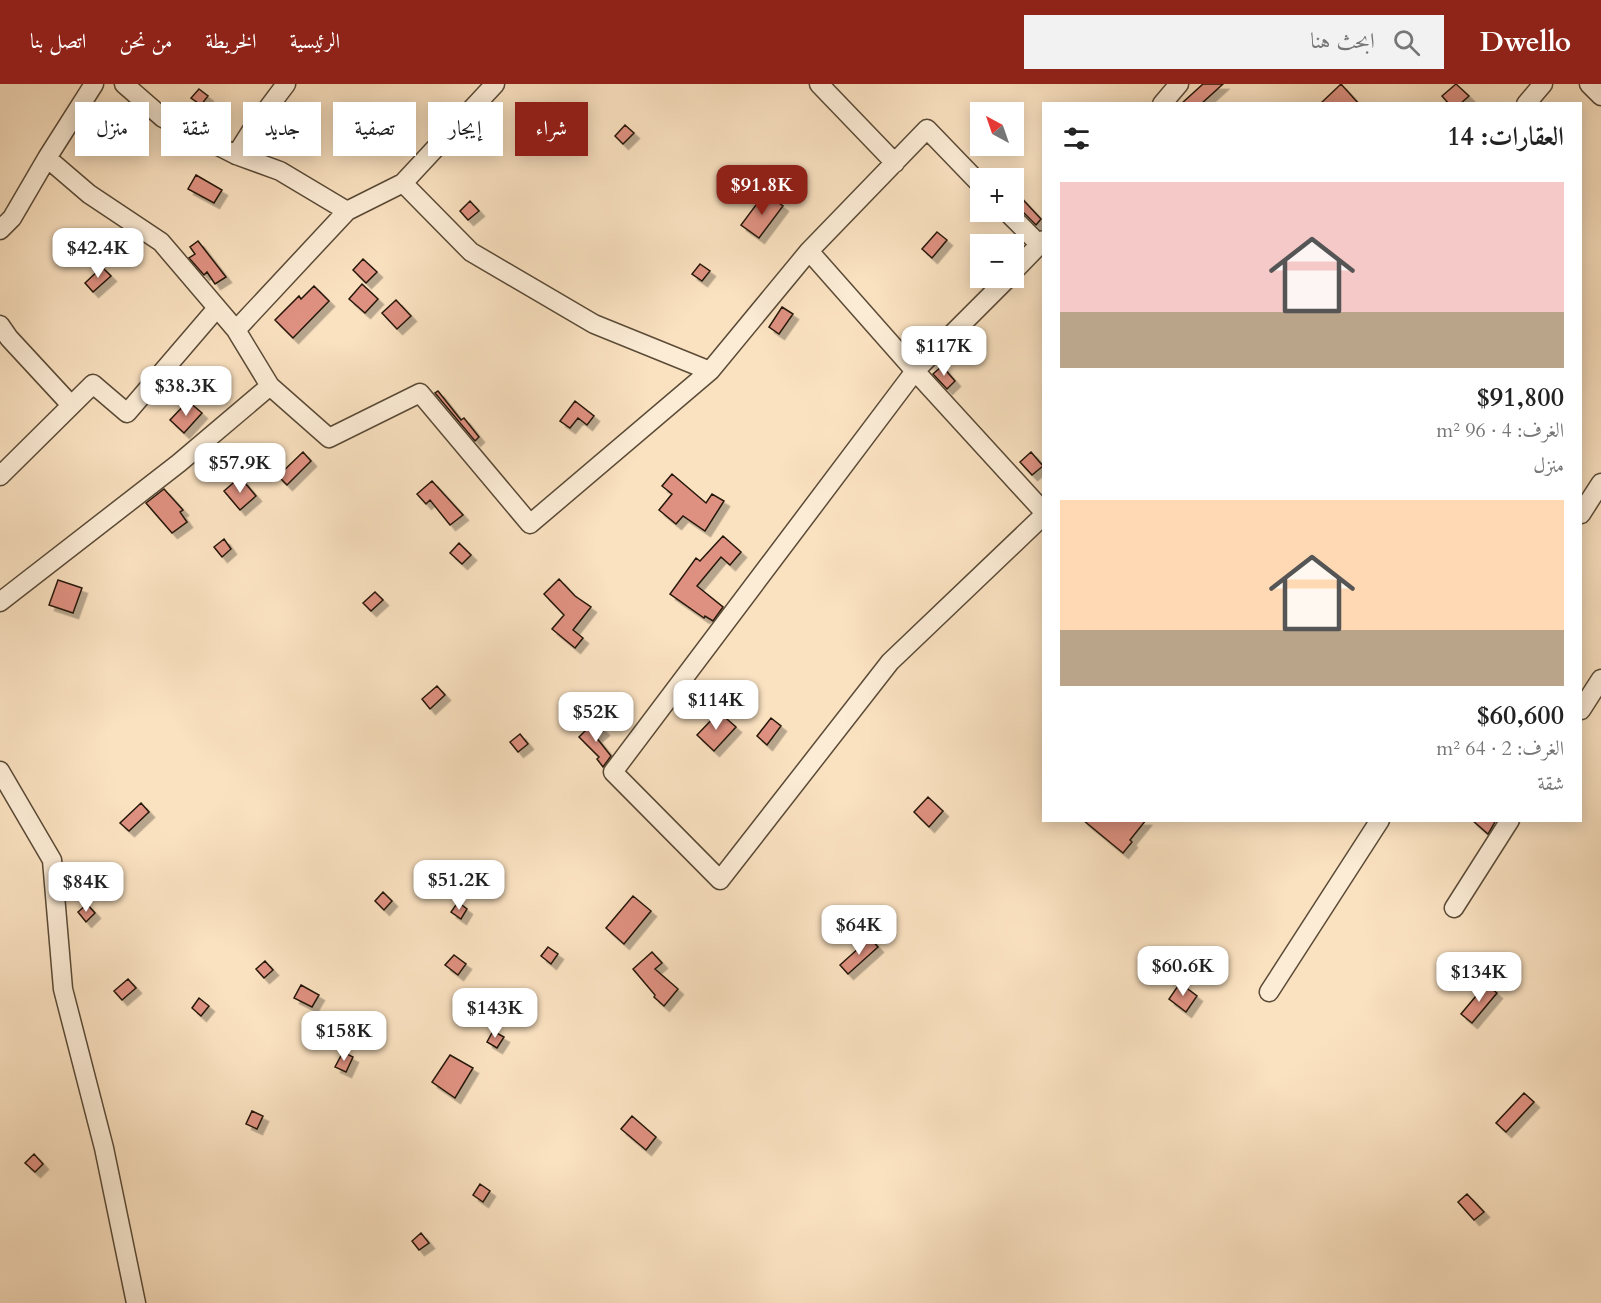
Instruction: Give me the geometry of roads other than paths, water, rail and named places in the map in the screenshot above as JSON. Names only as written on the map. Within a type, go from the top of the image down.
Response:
[{"type":"street","points":[[0,230],[12,218],[46,158],[94,84]]},
{"type":"street","points":[[124,84],[163,118],[236,155],[280,171],[347,211]]},
{"type":"street","points":[[236,155],[286,84]]},
{"type":"street","points":[[236,330],[347,211],[403,183],[495,84]]},
{"type":"street","points":[[819,84],[895,163]]},
{"type":"street","points":[[1164,102],[1179,84]]},
{"type":"street","points":[[1528,102],[1543,84]]},
{"type":"street","points":[[1589,84],[1601,96]]},
{"type":"street","points":[[46,158],[89,194],[161,242],[236,330],[270,386],[329,438],[420,393],[530,524],[710,371],[809,251],[927,129],[970,174]]},
{"type":"street","points":[[403,183],[471,252],[594,324],[710,371]]},
{"type":"street","points":[[1018,222],[1042,243],[1024,261]]},
{"type":"street","points":[[809,251],[1042,512]]},
{"type":"street","points":[[998,288],[915,371],[613,772],[720,880],[890,662],[1042,516]]},
{"type":"street","points":[[0,476],[93,384],[127,413],[217,308]]},
{"type":"street","points":[[0,325],[9,338],[71,405]]},
{"type":"street","points":[[0,602],[179,463],[270,386]]},
{"type":"street","points":[[1582,512],[1601,483]]},
{"type":"street","points":[[1582,708],[1601,679]]},
{"type":"street","points":[[0,771],[52,860],[63,989],[104,1148],[136,1303]]},
{"type":"street","points":[[1269,992],[1379,822]]},
{"type":"street","points":[[1454,908],[1509,822]]}]
